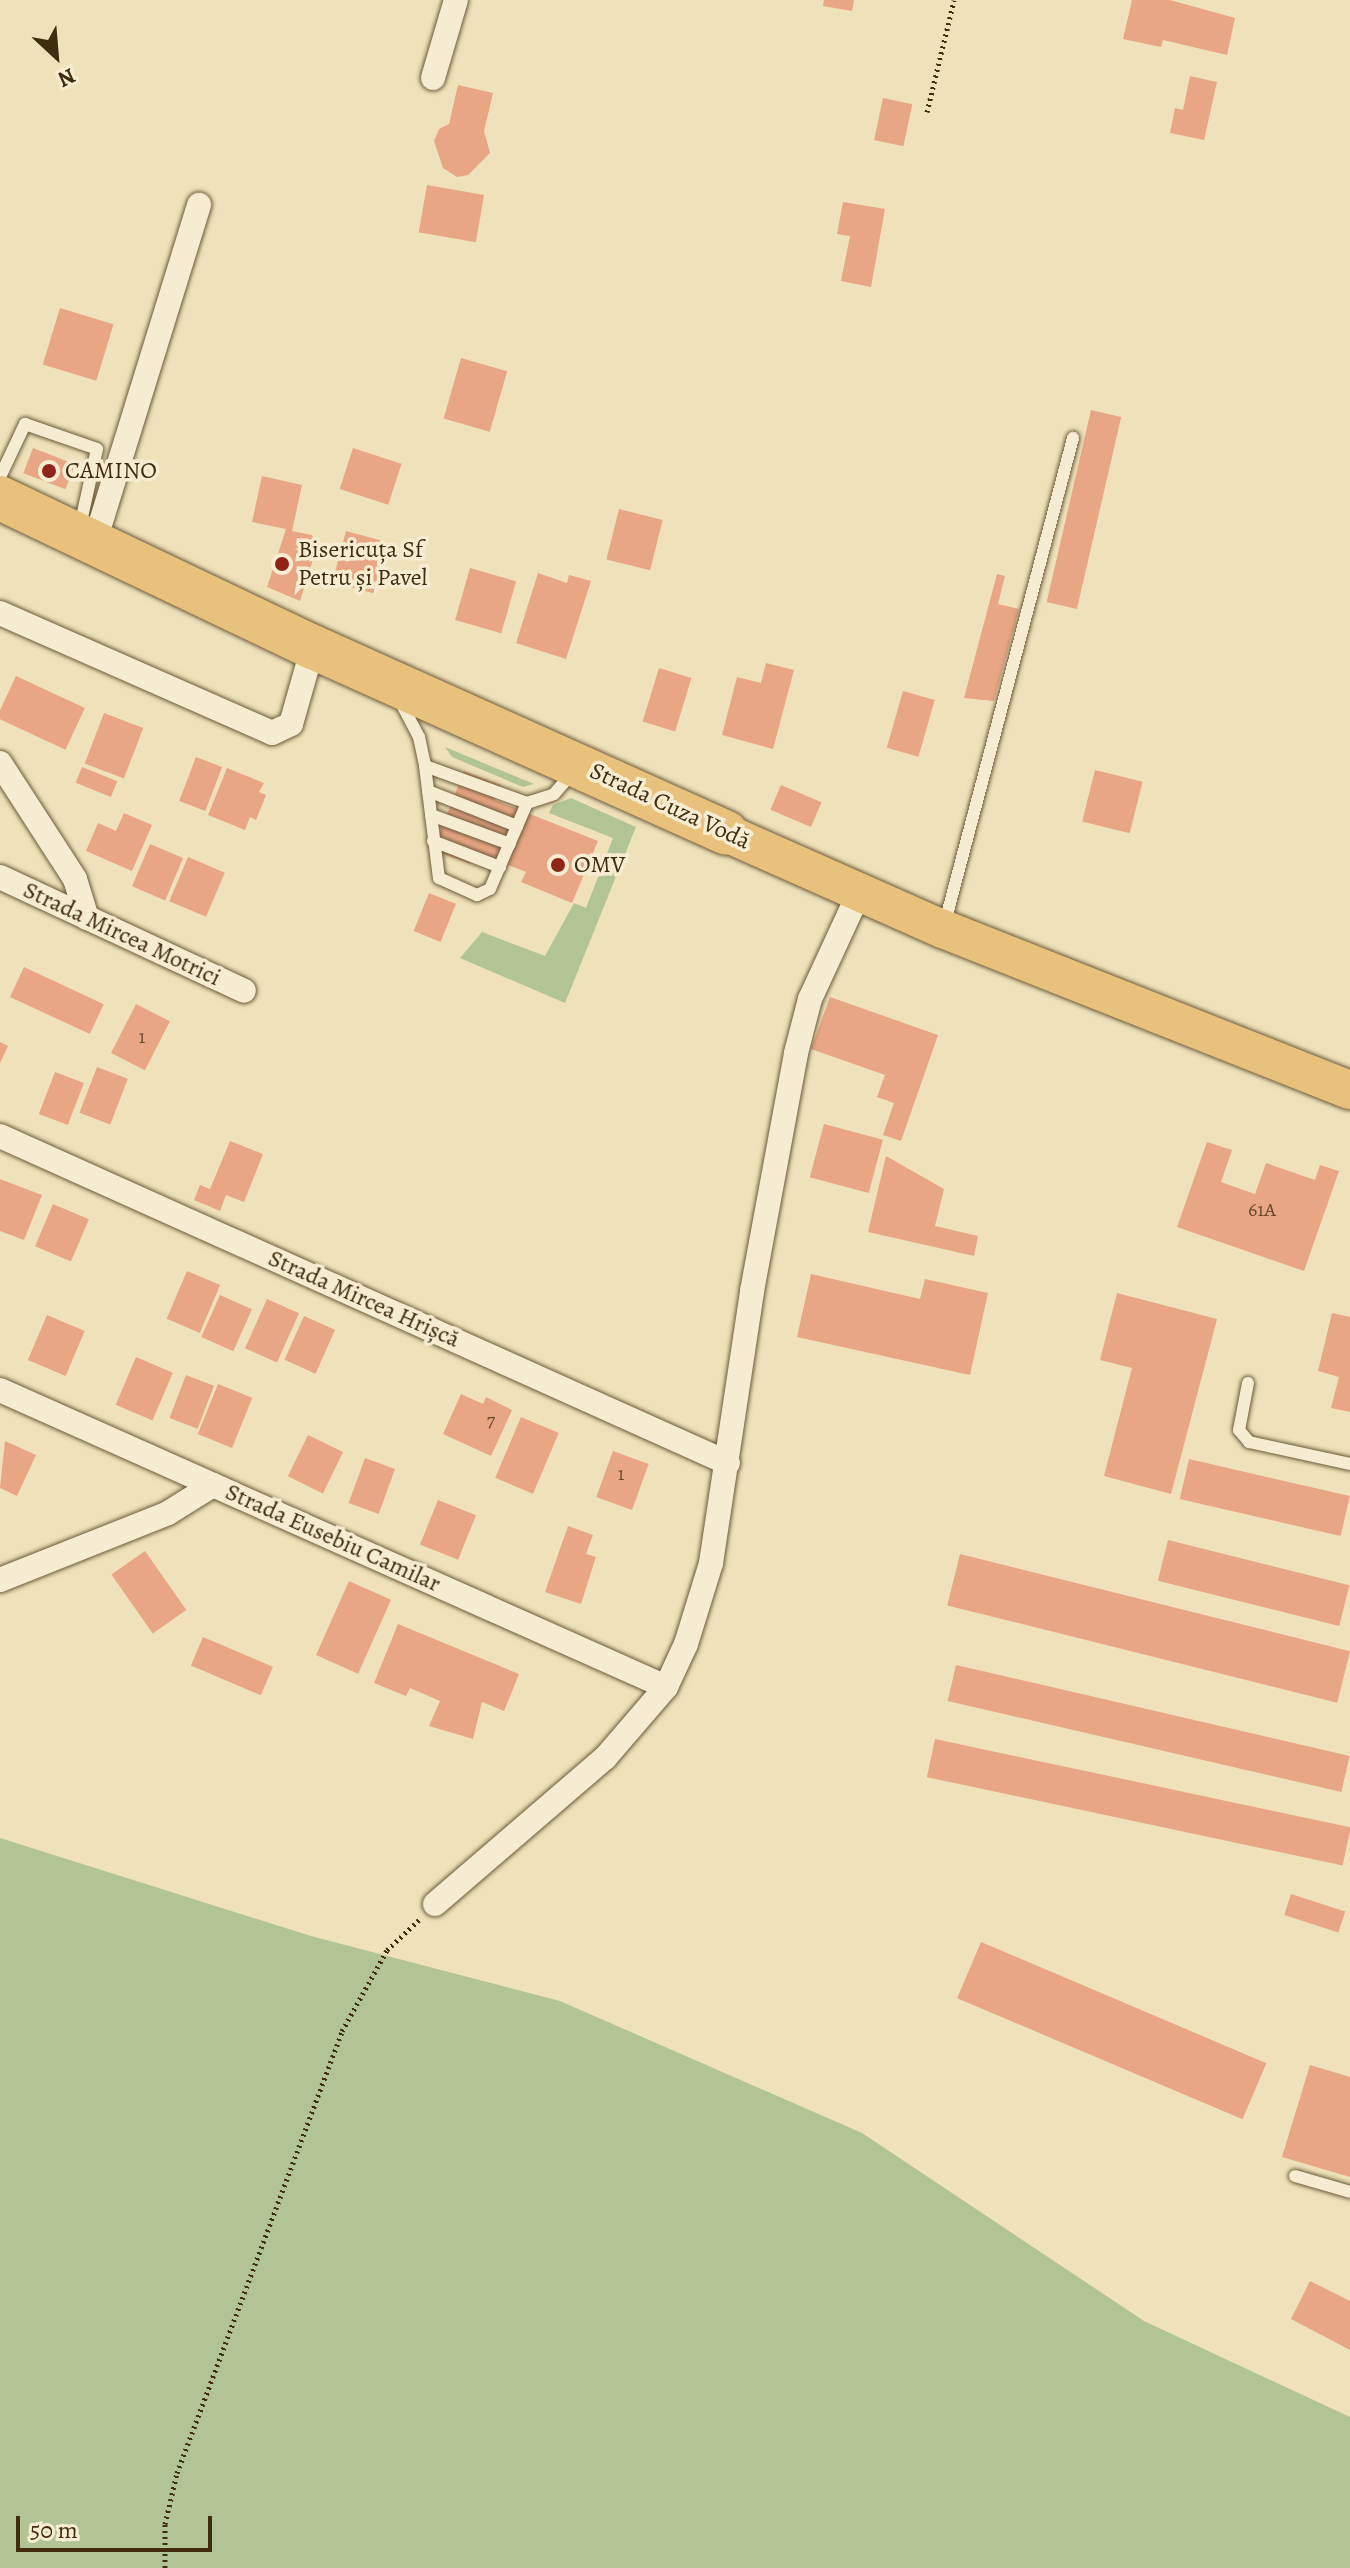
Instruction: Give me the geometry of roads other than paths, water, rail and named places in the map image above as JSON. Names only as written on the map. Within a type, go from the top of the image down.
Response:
[{"type":"highway","name":"Strada Cuza Vodă","points":[[0,498],[313,647],[726,833]]},
{"type":"main road","name":"Strada Cuza Vodă","points":[[726,833],[943,929],[1350,1090]]},
{"type":"street","points":[[433,78],[456,0]]},
{"type":"street","points":[[87,537],[199,205]]},
{"type":"street","points":[[0,613],[272,733],[291,724],[313,647]]},
{"type":"street","points":[[0,763],[75,879],[87,918]]},
{"type":"street","name":"Strada Mircea Motrici","points":[[0,877],[244,991]]},
{"type":"street","points":[[435,1904],[584,1779],[666,1687],[699,1606],[728,1463],[754,1276],[796,1053],[810,999],[859,893]]},
{"type":"street","name":"Strada Mircea Hrișcă","points":[[0,1136],[728,1463]]},
{"type":"street","name":"Strada Eusebiu Camilar","points":[[0,1390],[666,1687]]},
{"type":"street","points":[[0,1580],[168,1513],[213,1485]]},
{"type":"lane","points":[[0,477],[25,424],[97,449],[87,537]]},
{"type":"lane","points":[[943,929],[1073,438]]},
{"type":"lane","points":[[384,679],[406,711],[425,766],[439,878],[477,895],[487,894],[527,803]]},
{"type":"lane","points":[[425,766],[527,803],[563,788],[578,764]]},
{"type":"lane","points":[[428,791],[517,826]]},
{"type":"lane","points":[[431,815],[510,844]]},
{"type":"lane","points":[[433,841],[500,867]]},
{"type":"lane","points":[[1248,1383],[1239,1430],[1249,1442],[1350,1464]]},
{"type":"lane","points":[[1295,2176],[1350,2192]]},
{"type":"place","name":"CAMINO","points":[[49,471]]},
{"type":"place","name":"Bisericuța Sf Petru și Pavel","points":[[282,564]]},
{"type":"place","name":"OMV","points":[[558,865]]}]
